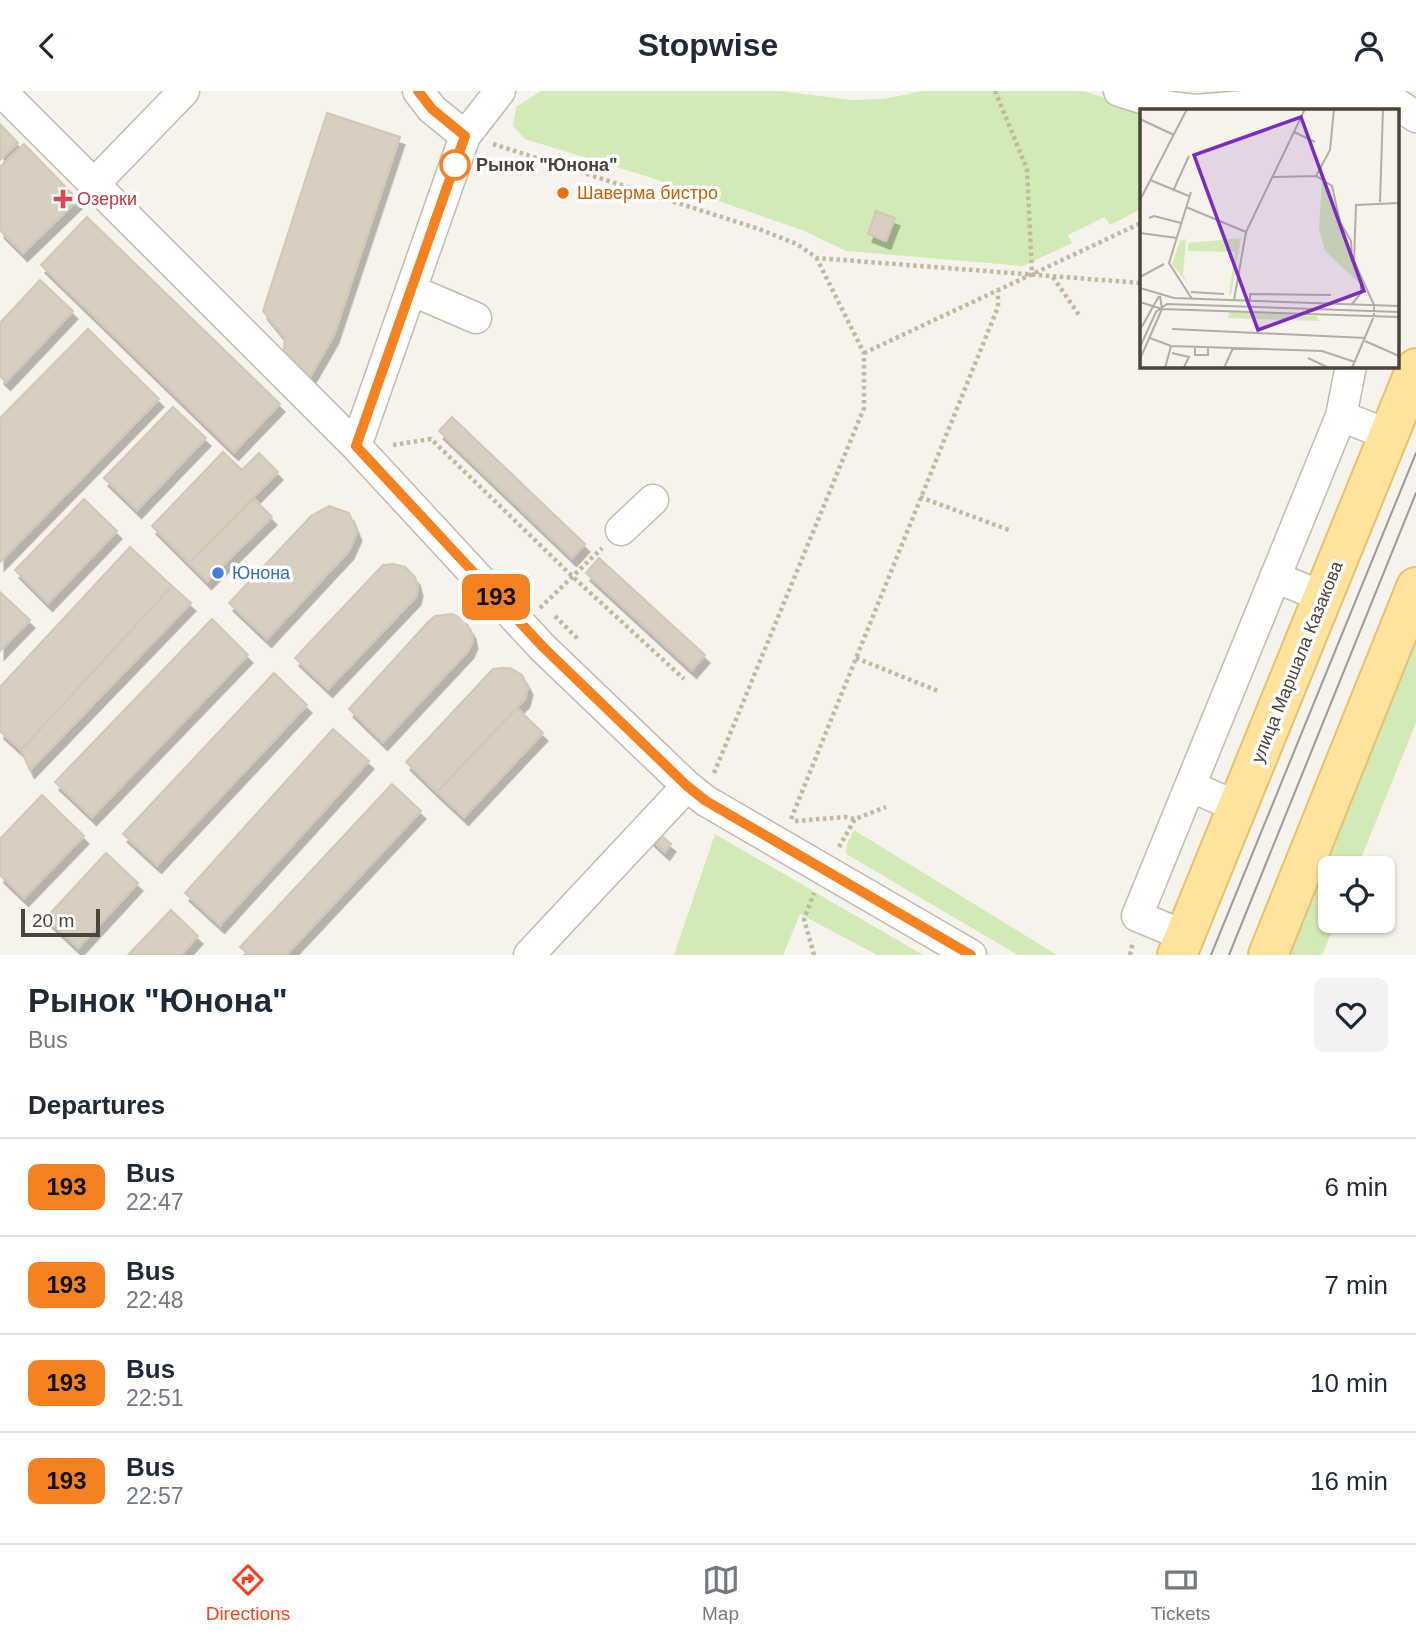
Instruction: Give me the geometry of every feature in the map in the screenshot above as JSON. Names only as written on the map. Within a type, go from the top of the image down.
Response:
[{"type":"main road","name":"улица Маршала Казакова","points":[[1181,946],[1416,368]]},
{"type":"main road","points":[[1268,955],[1416,587]]},
{"type":"street","points":[[1,91],[356,446],[522,625],[700,781],[706,801],[971,955]]},
{"type":"street","points":[[94,184],[184,91]]},
{"type":"street","points":[[418,91],[432,109],[465,136]]},
{"type":"street","points":[[356,446],[465,136],[500,91]]},
{"type":"street","points":[[1119,91],[1170,107],[1187,109]]},
{"type":"street","points":[[1207,109],[1376,93],[1416,117]]},
{"type":"street","points":[[411,290],[476,318]]},
{"type":"street","points":[[1181,946],[1137,916],[1341,416],[1350,367]]},
{"type":"street","points":[[1341,416],[1389,435]]},
{"type":"street","points":[[611,540],[653,499]]},
{"type":"street","points":[[1275,577],[1323,597]]},
{"type":"street","points":[[529,955],[700,781]]},
{"type":"street","points":[[1190,786],[1237,807]]},
{"type":"path","points":[[995,91],[1027,169],[1032,274]]},
{"type":"path","points":[[465,136],[756,228],[797,244],[817,258],[864,353],[864,408],[700,781]]},
{"type":"path","points":[[864,353],[1140,223]]},
{"type":"path","points":[[817,258],[1140,283]]},
{"type":"path","points":[[1053,277],[1079,316]]},
{"type":"path","points":[[886,807],[855,819],[845,817],[788,824],[998,307],[998,291]]},
{"type":"path","points":[[386,447],[430,439],[684,679]]},
{"type":"path","points":[[920,497],[1009,530]]},
{"type":"path","points":[[522,625],[611,540]]},
{"type":"path","points":[[856,658],[938,691]]},
{"type":"path","points":[[838,848],[855,819]]},
{"type":"path","points":[[812,898],[804,919],[814,955]]},
{"type":"green space","points":[[541,91],[781,91],[852,100],[884,99],[922,91],[1084,91],[1140,111],[1140,210],[1110,225],[1105,217],[1068,235],[1072,243],[1023,266],[846,251],[802,230],[646,176],[525,139],[513,126],[516,107]]},
{"type":"green space","points":[[1416,621],[1416,723],[1362,856],[1321,856]]},
{"type":"green space","points":[[854,830],[1057,955],[1018,955],[846,854],[847,844]]},
{"type":"green space","points":[[715,834],[923,955],[877,955],[800,914],[783,955],[674,955]]},
{"type":"green space","points":[[1318,863],[1318,933],[1331,933],[1322,955],[1281,955]]},
{"type":"building","points":[[327,113],[400,137],[334,335],[307,382],[283,361],[285,338],[263,311]]},
{"type":"building","points":[[0,124],[18,143],[0,160]]},
{"type":"building","points":[[24,144],[78,200],[23,253],[0,230],[0,167]]},
{"type":"building","points":[[876,211],[895,218],[886,241],[868,234]]},
{"type":"building","points":[[87,217],[280,404],[234,452],[41,265]]},
{"type":"building","points":[[40,280],[73,311],[6,382],[0,376],[0,323]]},
{"type":"building","points":[[88,329],[159,399],[0,562],[0,418]]},
{"type":"building","points":[[173,407],[206,438],[137,510],[104,478]]},
{"type":"building","points":[[452,417],[585,544],[572,558],[439,431]]},
{"type":"building","points":[[223,452],[242,470],[259,453],[278,472],[189,563],[152,526]]},
{"type":"building","points":[[84,499],[117,531],[48,603],[15,570]]},
{"type":"building","points":[[254,499],[272,517],[207,581],[189,563]]},
{"type":"building","points":[[329,506],[349,513],[357,533],[349,551],[267,639],[229,603],[311,516]]},
{"type":"building","points":[[130,547],[172,586],[21,750],[0,731],[0,687]]},
{"type":"building","points":[[599,558],[705,655],[692,670],[586,573]]},
{"type":"building","points":[[383,565],[405,567],[415,577],[418,588],[416,597],[328,689],[295,658]]},
{"type":"building","points":[[172,586],[191,603],[30,770],[21,750]]},
{"type":"building","points":[[0,592],[30,620],[0,651]]},
{"type":"building","points":[[453,614],[465,621],[471,631],[473,641],[469,650],[383,742],[349,709],[428,622],[435,616]]},
{"type":"building","points":[[212,619],[248,655],[92,817],[55,782]]},
{"type":"building","points":[[510,668],[522,675],[528,687],[525,699],[437,792],[406,762],[493,669]]},
{"type":"building","points":[[274,673],[307,705],[157,865],[123,834]]},
{"type":"building","points":[[517,708],[543,733],[464,817],[437,792]]},
{"type":"building","points":[[333,729],[369,761],[220,925],[185,893]]},
{"type":"building","points":[[392,784],[421,811],[286,955],[249,955],[240,947]]},
{"type":"building","points":[[42,795],[84,836],[24,898],[0,875],[0,839]]},
{"type":"building","points":[[656,831],[671,844],[665,852],[650,838]]},
{"type":"building","points":[[106,853],[138,883],[78,948],[46,918]]},
{"type":"building","points":[[171,910],[198,936],[181,955],[128,955]]},
{"type":"tram line","points":[[1211,955],[1416,453]]},
{"type":"tram line","points":[[1229,955],[1416,493]]},
{"type":"bus line","name":"193","points":[[418,91],[432,109],[465,136],[356,446],[543,647],[687,786],[706,801],[971,955]]},
{"type":"place","name":"Рынок \"Юнона\"","points":[[455,165]]},
{"type":"place","name":"Шаверма бистро","points":[[563,193]]},
{"type":"place","name":"Озерки","points":[[63,199]]},
{"type":"place","name":"Юнона","points":[[218,573]]}]
